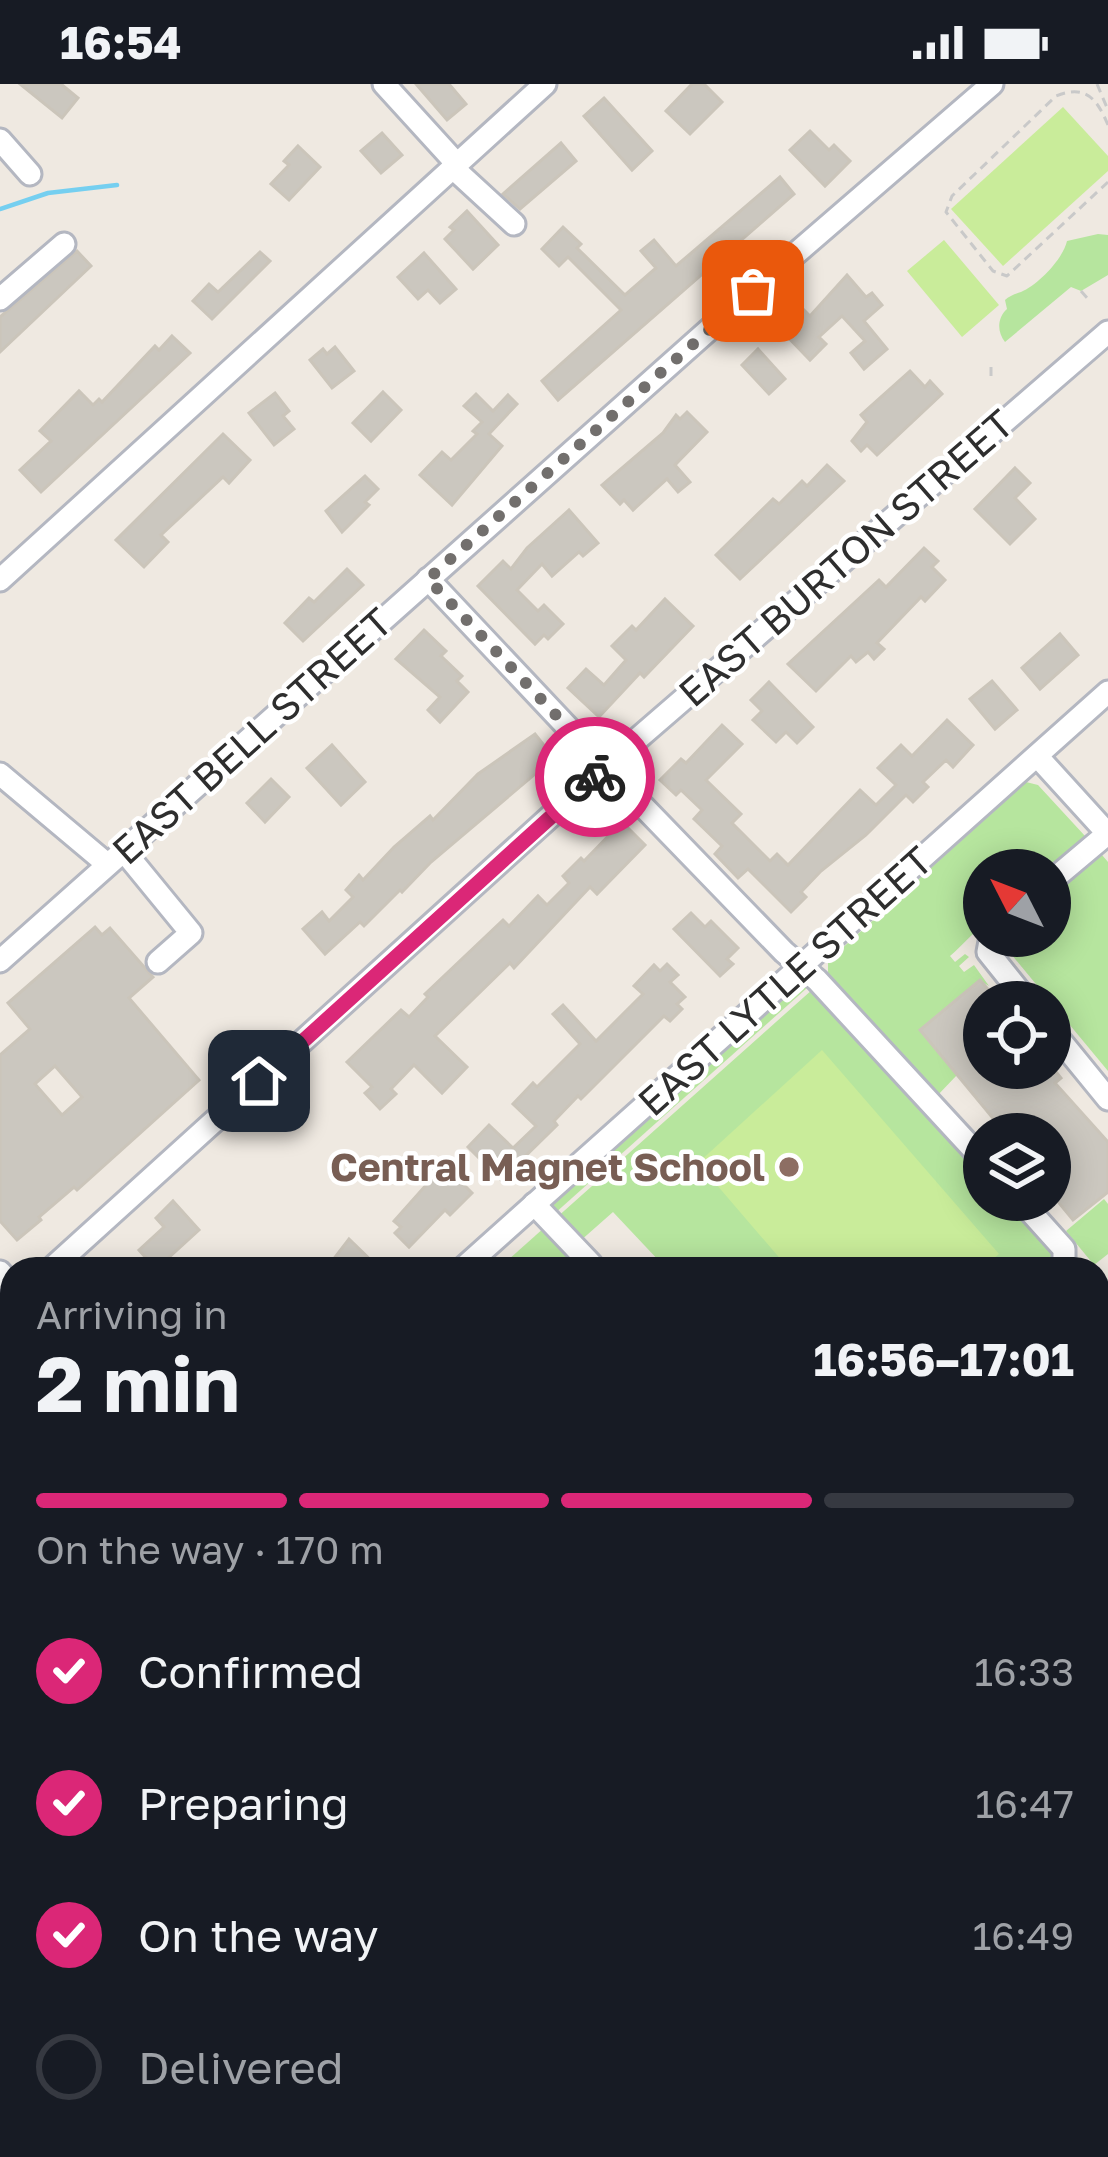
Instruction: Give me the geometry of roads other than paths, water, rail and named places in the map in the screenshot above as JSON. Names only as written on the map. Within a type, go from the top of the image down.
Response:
[{"type":"street","points":[[384,84],[454,165],[514,224]]},
{"type":"street","points":[[0,580],[545,84]]},
{"type":"street","name":"EAST BELL STREET","points":[[0,961],[992,84]]},
{"type":"street","points":[[0,140],[30,174]]},
{"type":"street","points":[[0,299],[64,244]]},
{"type":"street","name":"EAST BURTON STREET","points":[[64,1257],[605,767],[1108,332]]},
{"type":"street","points":[[428,579],[963,1139]]},
{"type":"street","name":"EAST LYTLE STREET","points":[[474,1257],[1108,692]]},
{"type":"street","points":[[1037,756],[1108,834],[1071,865]]},
{"type":"street","points":[[0,774],[115,857],[191,933],[158,962]]},
{"type":"street","points":[[992,957],[1011,981]]},
{"type":"street","points":[[1071,1054],[1108,1099]]},
{"type":"street","points":[[534,1204],[584,1257]]},
{"type":"street","points":[[1038,1221],[1064,1250],[1064,1257]]},
{"type":"waterway","points":[[0,209],[48,193],[117,185]]},
{"type":"place","name":"Central Magnet School","points":[[789,1167]]}]
